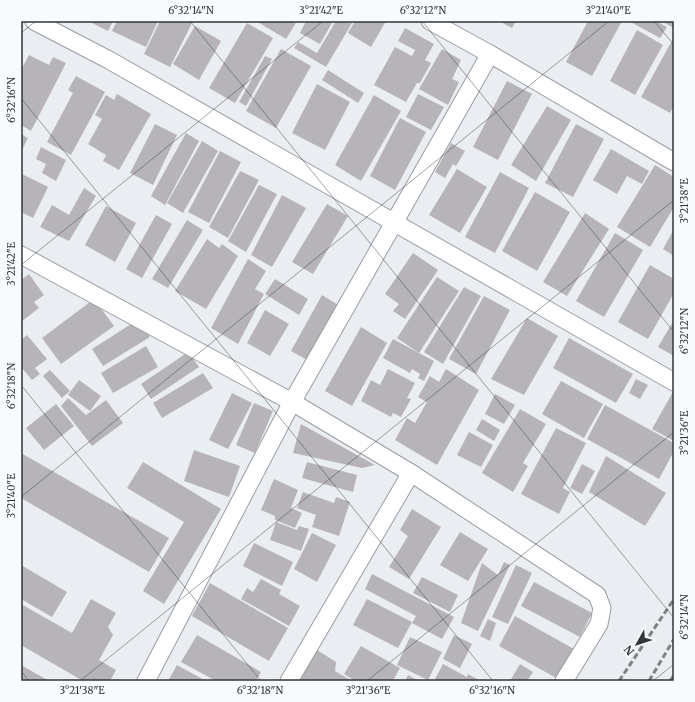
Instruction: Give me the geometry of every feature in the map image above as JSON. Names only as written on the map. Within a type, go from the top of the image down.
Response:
[{"type":"street","points":[[34,21],[109,60],[396,222],[674,382]]},
{"type":"street","points":[[430,21],[490,54],[674,162]]},
{"type":"street","points":[[146,681],[292,402],[396,222],[490,54]]},
{"type":"street","points":[[21,255],[292,402],[411,473],[598,595],[602,608],[599,624],[564,681]]},
{"type":"street","points":[[289,681],[411,473]]},
{"type":"building","points":[[88,21],[113,21],[108,31]]},
{"type":"building","points":[[117,21],[158,21],[146,47],[112,31]]},
{"type":"building","points":[[160,21],[193,21],[170,67],[144,54]]},
{"type":"building","points":[[256,21],[297,21],[286,39]]},
{"type":"building","points":[[306,21],[333,21],[320,44],[300,33]]},
{"type":"building","points":[[336,21],[352,23],[326,67],[294,48],[298,42],[317,53]]},
{"type":"building","points":[[355,21],[386,21],[371,47],[348,33]]},
{"type":"building","points":[[499,21],[516,21],[512,28]]},
{"type":"building","points":[[588,21],[622,21],[592,76],[566,62]]},
{"type":"building","points":[[629,21],[656,21],[667,27],[660,38]]},
{"type":"building","points":[[661,21],[674,21],[674,28]]},
{"type":"building","points":[[247,23],[273,38],[235,103],[209,88]]},
{"type":"building","points":[[195,26],[221,41],[199,80],[173,64]]},
{"type":"building","points":[[405,28],[434,44],[425,60],[431,63],[420,83],[417,83],[406,102],[374,85],[395,47],[412,56],[415,50],[398,41]]},
{"type":"building","points":[[637,30],[663,45],[635,95],[610,81]]},
{"type":"building","points":[[674,37],[674,106],[670,113],[641,97]]},
{"type":"building","points":[[281,49],[311,66],[276,128],[246,111]]},
{"type":"building","points":[[442,49],[461,60],[452,79],[459,82],[448,105],[419,89]]},
{"type":"building","points":[[29,55],[49,65],[53,57],[66,63],[31,131],[21,125],[21,70]]},
{"type":"building","points":[[265,56],[272,59],[246,106],[239,102]]},
{"type":"building","points":[[328,70],[364,93],[358,103],[322,80]]},
{"type":"building","points":[[76,76],[105,92],[71,155],[47,142],[73,93],[68,90]]},
{"type":"building","points":[[507,81],[532,94],[498,160],[473,147]]},
{"type":"building","points":[[317,84],[350,102],[325,150],[292,133]]},
{"type":"building","points":[[117,94],[151,114],[119,170],[103,161],[106,155],[88,144],[102,119],[95,115],[106,95],[114,100]]},
{"type":"building","points":[[418,94],[444,107],[431,130],[406,117]]},
{"type":"building","points":[[374,95],[401,111],[361,181],[335,165]]},
{"type":"building","points":[[547,106],[571,120],[536,181],[511,165]]},
{"type":"building","points":[[400,118],[426,132],[395,190],[370,176]]},
{"type":"building","points":[[155,124],[177,135],[153,185],[130,173]]},
{"type":"building","points":[[576,124],[604,139],[573,197],[545,183]]},
{"type":"building","points":[[186,133],[199,141],[165,205],[151,196]]},
{"type":"building","points":[[21,134],[28,138],[21,152]]},
{"type":"building","points":[[202,141],[218,151],[183,213],[167,203]]},
{"type":"building","points":[[451,143],[465,151],[456,166],[453,164],[445,178],[435,172]]},
{"type":"building","points":[[41,147],[66,160],[56,181],[42,173],[46,164],[36,159]]},
{"type":"building","points":[[611,149],[649,171],[642,184],[627,176],[617,194],[593,180]]},
{"type":"building","points":[[220,151],[241,162],[209,223],[188,212]]},
{"type":"building","points":[[655,165],[674,177],[674,207],[650,247],[617,227]]},
{"type":"building","points":[[457,169],[487,187],[460,233],[429,215]]},
{"type":"building","points":[[240,171],[259,180],[228,238],[209,227]]},
{"type":"building","points":[[500,172],[529,188],[495,253],[465,237]]},
{"type":"building","points":[[22,174],[48,187],[33,218],[21,212]]},
{"type":"building","points":[[259,185],[277,194],[246,252],[228,241]]},
{"type":"building","points":[[84,188],[96,196],[69,241],[40,227],[52,205],[69,215]]},
{"type":"building","points":[[535,192],[570,212],[537,271],[502,251]]},
{"type":"building","points":[[282,195],[306,208],[272,267],[251,255]]},
{"type":"building","points":[[327,204],[348,216],[313,274],[292,262]]},
{"type":"building","points":[[106,206],[136,223],[115,262],[85,245]]},
{"type":"building","points":[[585,213],[609,229],[567,296],[543,282]]},
{"type":"building","points":[[156,215],[172,224],[142,278],[126,269]]},
{"type":"building","points":[[187,220],[203,230],[168,288],[152,279]]},
{"type":"building","points":[[674,229],[674,256],[663,249]]},
{"type":"building","points":[[615,233],[643,250],[604,317],[576,301]]},
{"type":"building","points":[[207,239],[219,248],[222,244],[238,256],[206,309],[175,291]]},
{"type":"building","points":[[413,253],[438,270],[405,319],[393,311],[399,304],[385,294]]},
{"type":"building","points":[[248,259],[266,271],[255,289],[264,294],[238,344],[211,328]]},
{"type":"building","points":[[650,265],[674,279],[674,293],[648,339],[618,322]]},
{"type":"building","points":[[29,274],[44,295],[34,302],[39,308],[21,322],[21,280]]},
{"type":"building","points":[[437,277],[459,291],[419,353],[397,338]]},
{"type":"building","points":[[275,279],[308,299],[299,315],[265,294]]},
{"type":"building","points":[[464,287],[481,296],[443,364],[424,352]]},
{"type":"building","points":[[322,295],[338,305],[307,360],[291,351]]},
{"type":"building","points":[[484,296],[510,310],[476,374],[449,359]]},
{"type":"building","points":[[94,299],[114,326],[61,364],[42,338]]},
{"type":"building","points":[[265,310],[289,324],[270,356],[247,343]]},
{"type":"building","points":[[527,318],[558,336],[524,395],[491,379]]},
{"type":"building","points":[[139,319],[150,337],[103,366],[92,349]]},
{"type":"building","points":[[674,320],[674,356],[658,347]]},
{"type":"building","points":[[361,327],[387,343],[352,406],[325,391]]},
{"type":"building","points":[[27,335],[47,359],[35,368],[40,374],[32,380],[21,367],[21,340]]},
{"type":"building","points":[[569,338],[633,374],[616,403],[553,368]]},
{"type":"building","points":[[393,339],[434,361],[424,381],[418,378],[420,374],[412,369],[410,373],[383,358]]},
{"type":"building","points":[[146,346],[158,367],[113,393],[101,373]]},
{"type":"building","points":[[188,352],[199,367],[151,399],[141,384]]},
{"type":"building","points":[[388,369],[415,383],[407,398],[411,399],[401,417],[393,413],[391,417],[361,401],[371,380],[380,385]]},
{"type":"building","points":[[446,369],[479,390],[437,465],[395,440],[407,418],[415,423],[427,402],[418,397],[430,376],[439,382]]},
{"type":"building","points":[[50,370],[70,391],[62,398],[43,376]]},
{"type":"building","points":[[203,373],[213,388],[162,418],[153,403]]},
{"type":"building","points":[[636,379],[648,385],[640,399],[629,393]]},
{"type":"building","points":[[79,380],[101,396],[90,411],[68,395]]},
{"type":"building","points":[[561,381],[603,404],[584,438],[542,414]]},
{"type":"building","points":[[674,390],[674,441],[652,429]]},
{"type":"building","points":[[232,393],[252,403],[228,449],[209,440]]},
{"type":"building","points":[[495,394],[515,405],[504,424],[485,414]]},
{"type":"building","points":[[68,398],[86,415],[106,400],[123,423],[92,446],[61,406]]},
{"type":"building","points":[[254,403],[273,411],[255,453],[236,445]]},
{"type":"building","points":[[56,404],[74,426],[44,450],[26,428]]},
{"type":"building","points":[[605,405],[674,443],[674,451],[659,479],[587,439]]},
{"type":"building","points":[[520,409],[546,424],[523,463],[528,466],[513,492],[482,473]]},
{"type":"building","points":[[482,419],[500,430],[494,441],[476,430]]},
{"type":"building","points":[[301,424],[375,465],[362,468],[293,453]]},
{"type":"building","points":[[556,428],[586,443],[563,488],[570,492],[559,514],[521,494]]},
{"type":"building","points":[[469,432],[493,445],[481,467],[457,455]]},
{"type":"building","points":[[194,450],[240,466],[229,497],[184,481]]},
{"type":"building","points":[[21,453],[169,538],[149,572],[21,498]]},
{"type":"building","points":[[606,456],[666,493],[645,526],[589,492]]},
{"type":"building","points":[[143,462],[221,509],[164,604],[143,591],[184,522],[127,488]]},
{"type":"building","points":[[307,462],[357,475],[353,492],[302,478]]},
{"type":"building","points":[[582,464],[595,471],[582,494],[570,488]]},
{"type":"building","points":[[274,479],[298,490],[291,508],[302,513],[295,528],[275,520],[275,516],[261,510]]},
{"type":"building","points":[[303,492],[334,503],[336,497],[350,502],[339,536],[312,527],[316,515],[297,508]]},
{"type":"building","points":[[412,509],[441,527],[409,579],[389,567],[408,536],[400,530]]},
{"type":"building","points":[[276,522],[297,530],[299,526],[309,529],[301,551],[270,540]]},
{"type":"building","points":[[460,532],[488,549],[468,581],[440,565]]},
{"type":"building","points":[[312,533],[336,545],[317,582],[294,569]]},
{"type":"building","points":[[254,543],[293,562],[282,586],[243,566]]},
{"type":"building","points":[[504,562],[510,565],[478,631],[461,623],[482,563],[498,575]]},
{"type":"building","points":[[21,565],[67,592],[52,617],[21,599]]},
{"type":"building","points":[[516,565],[532,573],[508,624],[492,617]]},
{"type":"building","points":[[372,574],[454,617],[442,639],[412,623],[416,616],[365,589]]},
{"type":"building","points":[[422,577],[458,595],[450,612],[413,593]]},
{"type":"building","points":[[261,579],[281,590],[279,594],[300,606],[289,626],[241,599],[247,588],[253,592]]},
{"type":"building","points":[[534,582],[592,613],[580,637],[521,606]]},
{"type":"building","points":[[210,583],[288,628],[269,661],[192,616]]},
{"type":"building","points":[[91,599],[116,613],[108,627],[113,635],[99,660],[116,670],[110,681],[83,681],[21,645],[21,604],[72,633]]},
{"type":"building","points":[[367,599],[412,622],[398,648],[353,625]]},
{"type":"building","points":[[515,616],[574,649],[558,679],[499,646]]},
{"type":"building","points":[[488,619],[496,623],[490,641],[480,636]]},
{"type":"building","points":[[197,635],[261,672],[256,681],[216,681],[181,662]]},
{"type":"building","points":[[454,635],[472,644],[460,668],[443,659]]},
{"type":"building","points":[[410,637],[442,652],[428,680],[397,665]]},
{"type":"building","points":[[361,646],[400,668],[393,681],[355,681],[344,674]]},
{"type":"building","points":[[317,650],[336,662],[335,671],[352,681],[297,681]]},
{"type":"building","points":[[443,664],[467,677],[468,674],[481,681],[438,681],[435,679]]},
{"type":"building","points":[[520,664],[533,672],[527,681],[510,681]]},
{"type":"building","points":[[21,665],[49,681],[21,681]]},
{"type":"building","points":[[177,665],[206,681],[168,681]]},
{"type":"building","points":[[408,675],[419,681],[405,681]]},
{"type":"railway","points":[[619,681],[674,599]]},
{"type":"railway","points":[[649,681],[674,639]]},
{"type":"railway","points":[[670,681],[674,675]]}]
